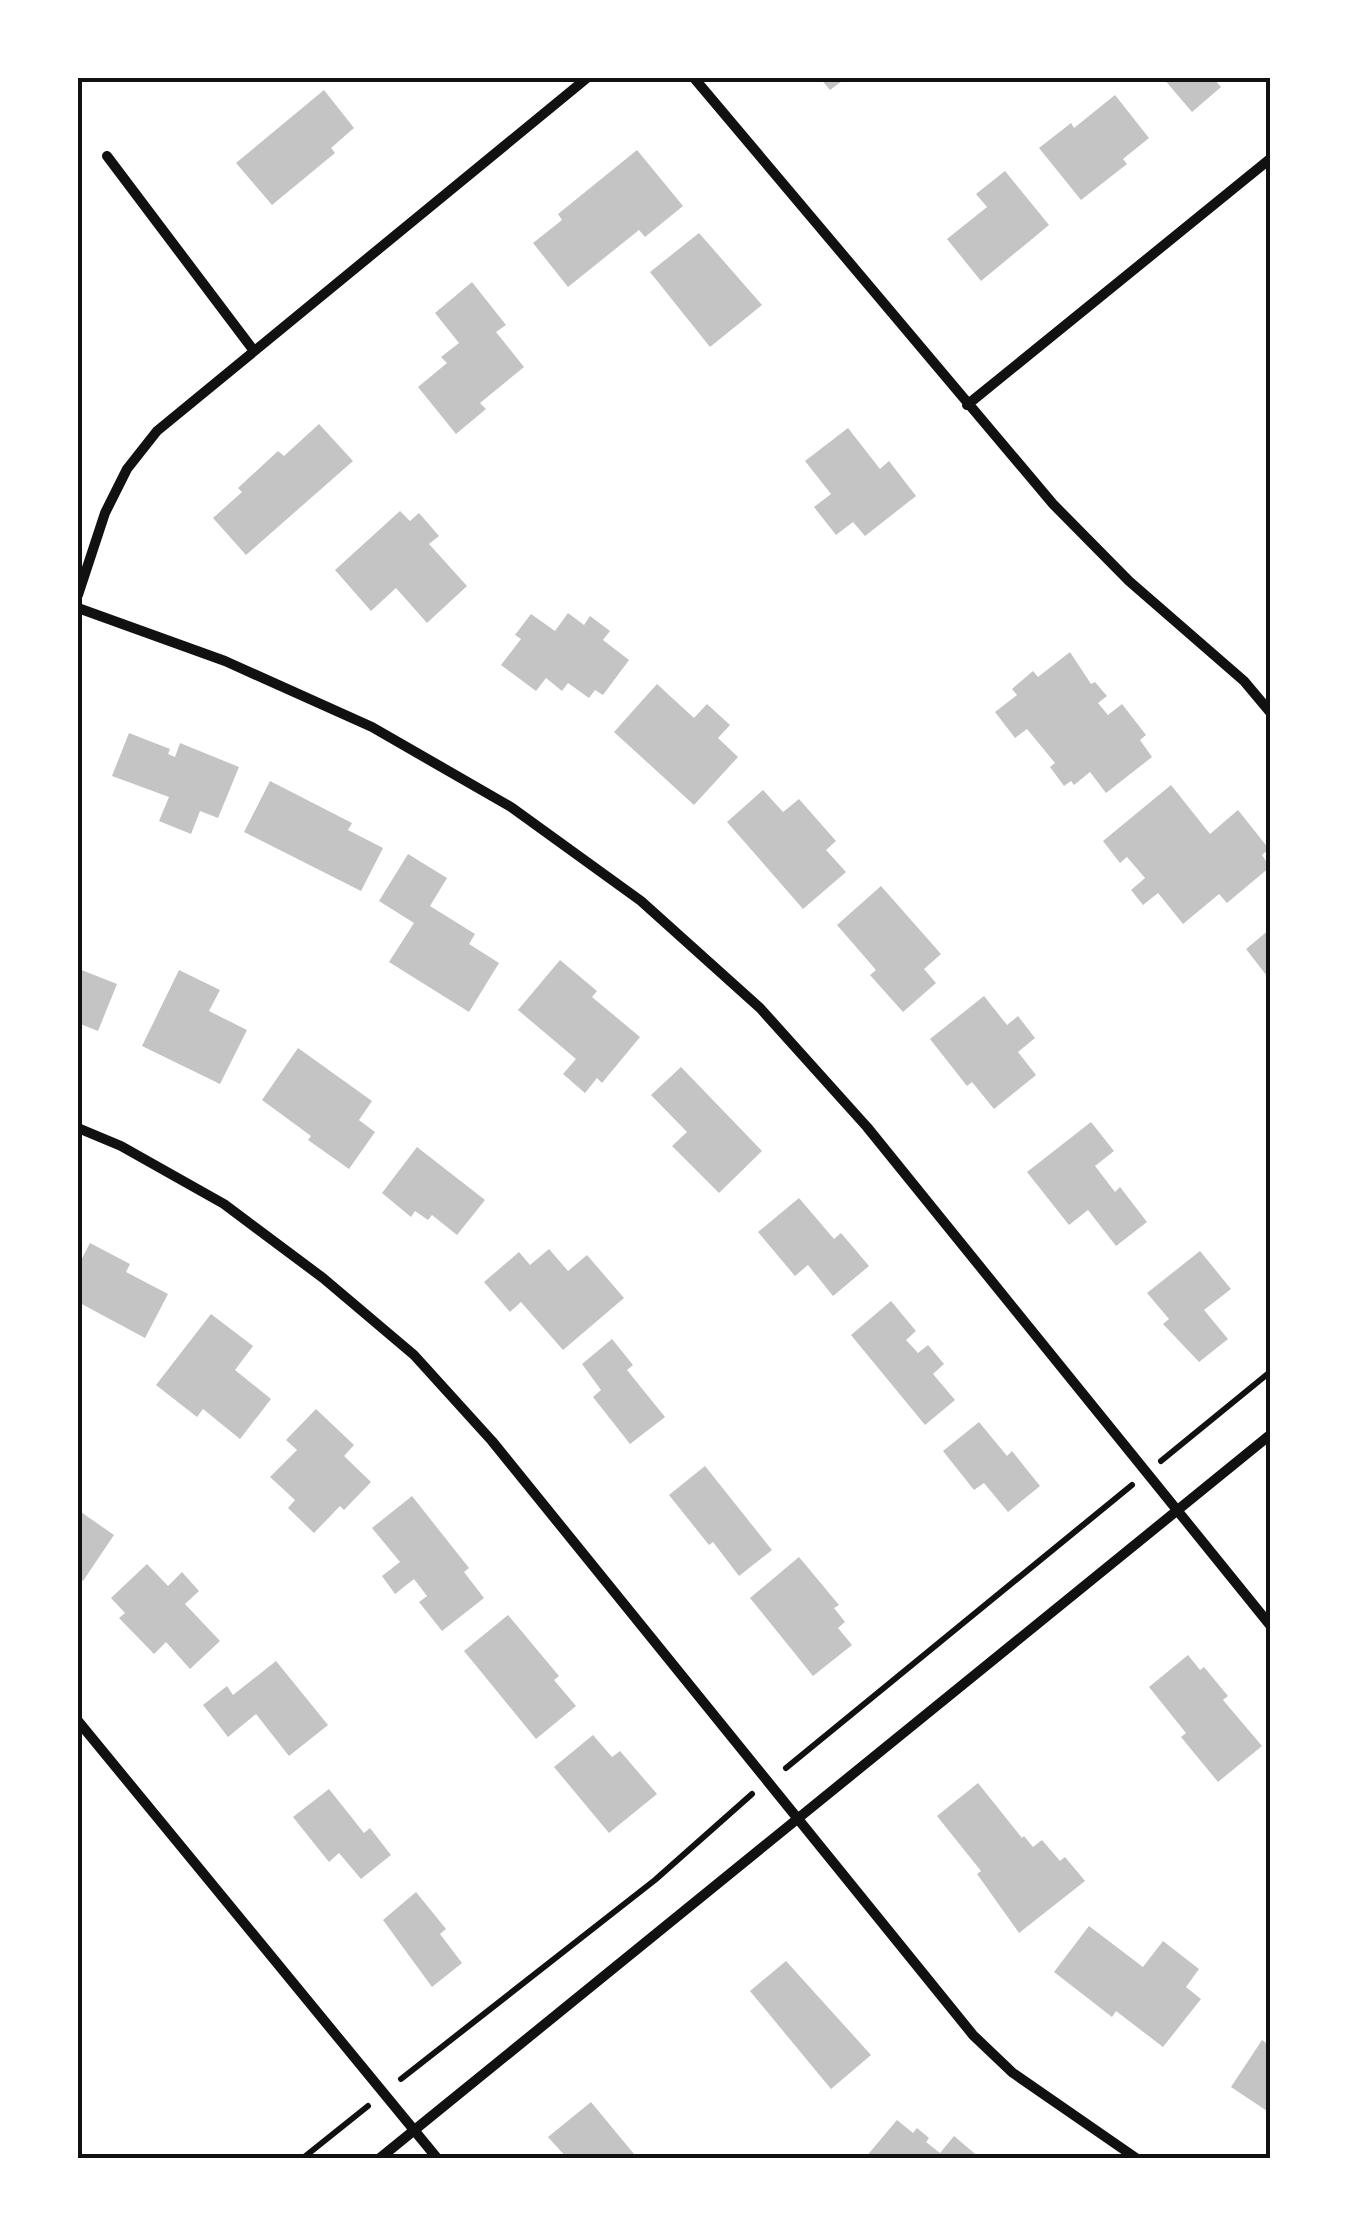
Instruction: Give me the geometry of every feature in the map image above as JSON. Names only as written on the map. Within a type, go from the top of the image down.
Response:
[{"type":"street","points":[[78,595],[105,513],[127,469],[157,431],[587,78]]},
{"type":"street","points":[[694,78],[966,405],[1078,530],[1128,580],[1244,680],[1270,712]]},
{"type":"street","points":[[108,156],[254,352]]},
{"type":"street","points":[[966,405],[1270,159]]},
{"type":"street","points":[[78,608],[225,662],[372,727],[511,807],[640,901],[760,1008],[867,1127],[1270,1625]]},
{"type":"street","points":[[78,1128],[122,1146],[224,1204],[323,1278],[414,1354],[492,1441],[973,2035],[1014,2072],[1136,2158]]},
{"type":"street","points":[[380,2158],[1270,1435]]},
{"type":"street","points":[[78,1721],[437,2158]]},
{"type":"building","points":[[820,78],[846,78],[830,90]]},
{"type":"building","points":[[1163,78],[1213,78],[1221,87],[1192,112]]},
{"type":"building","points":[[324,90],[354,128],[331,148],[335,153],[272,205],[236,163]]},
{"type":"building","points":[[1115,95],[1149,138],[1123,159],[1127,164],[1081,200],[1039,148],[1071,123],[1074,128]]},
{"type":"building","points":[[637,150],[683,206],[645,237],[639,230],[568,287],[533,243],[562,220],[558,214]]},
{"type":"building","points":[[1005,171],[1049,225],[981,281],[947,239],[987,207],[976,194]]},
{"type":"building","points":[[699,233],[762,305],[710,347],[650,272]]},
{"type":"building","points":[[472,282],[506,325],[496,332],[524,367],[480,403],[486,409],[456,434],[418,387],[447,363],[441,357],[459,343],[435,313]]},
{"type":"building","points":[[319,424],[353,461],[246,555],[213,518],[278,451],[284,456]]},
{"type":"building","points":[[848,428],[880,469],[889,461],[916,496],[865,536],[853,522],[836,535],[814,507],[831,494],[805,461]]},
{"type":"building","points":[[400,511],[410,521],[419,513],[439,536],[429,544],[467,586],[427,623],[396,588],[371,611],[335,570]]},
{"type":"building","points":[[568,613],[584,625],[590,616],[610,631],[603,640],[629,660],[603,695],[595,690],[589,698],[568,683],[562,691],[546,678],[536,691],[501,665],[521,639],[515,635],[531,614],[555,631]]},
{"type":"building","points":[[1070,652],[1091,684],[1095,682],[1107,696],[1098,703],[1108,715],[1122,704],[1146,735],[1140,740],[1152,757],[1106,793],[1090,772],[1074,785],[1071,781],[1064,786],[1050,767],[1055,763],[1027,729],[1015,738],[995,712],[1017,695],[1012,689],[1033,671],[1038,677]]},
{"type":"building","points":[[657,684],[694,718],[707,704],[730,725],[718,738],[738,757],[694,805],[614,732]]},
{"type":"building","points":[[129,733],[170,749],[168,754],[175,757],[180,743],[239,767],[218,818],[200,811],[191,834],[159,821],[169,797],[112,776]]},
{"type":"building","points":[[270,781],[352,823],[348,830],[383,848],[361,891],[244,832]]},
{"type":"building","points":[[1171,785],[1210,834],[1238,810],[1269,849],[1262,855],[1270,867],[1227,903],[1219,894],[1183,924],[1158,893],[1143,905],[1131,890],[1145,878],[1127,857],[1120,863],[1103,841]]},
{"type":"building","points":[[763,790],[783,812],[799,799],[836,841],[826,850],[846,872],[803,909],[727,822]]},
{"type":"building","points":[[408,854],[447,878],[430,906],[475,934],[469,944],[499,963],[469,1012],[389,962],[414,923],[379,901]]},
{"type":"building","points":[[881,886],[941,954],[924,969],[936,983],[903,1012],[870,975],[876,970],[837,925]]},
{"type":"building","points":[[1270,929],[1270,980],[1246,949]]},
{"type":"building","points":[[78,958],[82,960],[79,969],[117,984],[98,1031],[78,1023]]},
{"type":"building","points":[[560,960],[597,991],[592,997],[640,1037],[602,1083],[597,1078],[585,1093],[563,1074],[576,1059],[518,1010]]},
{"type":"building","points":[[179,970],[220,990],[209,1011],[247,1030],[220,1084],[142,1046]]},
{"type":"building","points":[[984,996],[1007,1025],[1018,1016],[1035,1038],[1018,1052],[1036,1075],[994,1109],[972,1082],[967,1086],[930,1039]]},
{"type":"building","points":[[298,1048],[372,1101],[359,1120],[375,1132],[349,1169],[262,1100]]},
{"type":"building","points":[[681,1067],[762,1151],[719,1193],[672,1146],[687,1132],[651,1095]]},
{"type":"building","points":[[1091,1122],[1114,1151],[1095,1166],[1115,1192],[1120,1187],[1147,1222],[1116,1246],[1088,1210],[1069,1225],[1027,1172]]},
{"type":"building","points":[[417,1147],[485,1200],[457,1235],[432,1215],[428,1220],[415,1211],[411,1217],[382,1193]]},
{"type":"building","points":[[799,1198],[834,1239],[841,1233],[869,1266],[833,1296],[808,1265],[795,1276],[758,1232]]},
{"type":"building","points":[[90,1243],[130,1264],[126,1272],[168,1294],[145,1338],[78,1302],[78,1266]]},
{"type":"building","points":[[549,1249],[568,1271],[587,1255],[624,1298],[563,1350],[521,1302],[510,1312],[484,1282],[519,1252],[530,1265]]},
{"type":"building","points":[[1200,1251],[1231,1289],[1204,1310],[1228,1339],[1199,1362],[1163,1324],[1169,1319],[1147,1293]]},
{"type":"building","points":[[891,1301],[916,1331],[906,1340],[918,1353],[928,1345],[944,1364],[933,1374],[955,1400],[925,1425],[851,1335]]},
{"type":"building","points":[[211,1314],[253,1346],[235,1370],[271,1399],[240,1439],[203,1409],[197,1417],[156,1385]]},
{"type":"building","points":[[612,1339],[633,1365],[627,1370],[665,1417],[630,1444],[593,1397],[601,1390],[582,1364]]},
{"type":"building","points":[[316,1409],[354,1445],[344,1456],[371,1482],[314,1533],[288,1508],[295,1500],[270,1477],[297,1450],[286,1440]]},
{"type":"building","points":[[979,1422],[1007,1456],[1012,1451],[1040,1486],[1008,1512],[984,1483],[974,1490],[943,1451]]},
{"type":"building","points":[[705,1466],[772,1550],[739,1576],[669,1495]]},
{"type":"building","points":[[412,1496],[469,1568],[464,1572],[484,1598],[442,1631],[419,1602],[427,1596],[414,1579],[395,1594],[382,1576],[400,1562],[372,1528]]},
{"type":"building","points":[[78,1510],[114,1535],[83,1581],[78,1577]]},
{"type":"building","points":[[799,1557],[839,1605],[834,1608],[845,1622],[838,1628],[852,1645],[813,1676],[750,1598]]},
{"type":"building","points":[[147,1564],[168,1586],[182,1572],[199,1591],[185,1604],[220,1641],[190,1669],[166,1642],[154,1654],[119,1618],[125,1613],[111,1598]]},
{"type":"building","points":[[508,1615],[559,1676],[554,1680],[576,1706],[536,1739],[464,1651]]},
{"type":"building","points":[[1188,1655],[1200,1670],[1204,1667],[1228,1696],[1223,1700],[1262,1746],[1218,1782],[1181,1737],[1186,1733],[1149,1687]]},
{"type":"building","points":[[276,1661],[328,1725],[289,1756],[256,1714],[228,1737],[203,1705],[227,1686],[233,1695]]},
{"type":"building","points":[[593,1735],[612,1757],[620,1751],[657,1794],[609,1833],[554,1767]]},
{"type":"building","points":[[978,1783],[1022,1838],[1033,1847],[1042,1840],[1060,1861],[1065,1857],[1085,1881],[1019,1933],[977,1874],[981,1871],[937,1816]]},
{"type":"building","points":[[329,1789],[364,1833],[370,1828],[391,1855],[361,1879],[339,1853],[329,1862],[293,1817]]},
{"type":"building","points":[[416,1892],[446,1929],[440,1934],[462,1963],[432,1987],[383,1920]]},
{"type":"building","points":[[1089,1926],[1143,1967],[1163,1941],[1199,1969],[1186,1987],[1201,1999],[1163,2047],[1116,2011],[1112,2017],[1054,1972]]},
{"type":"building","points":[[786,1961],[871,2055],[831,2089],[750,1991]]},
{"type":"building","points":[[1262,2040],[1270,2046],[1270,2113],[1231,2087]]},
{"type":"building","points":[[591,2102],[634,2154],[632,2158],[567,2158],[548,2137]]},
{"type":"building","points":[[897,2120],[913,2133],[917,2128],[940,2153],[954,2136],[980,2158],[865,2158]]}]
